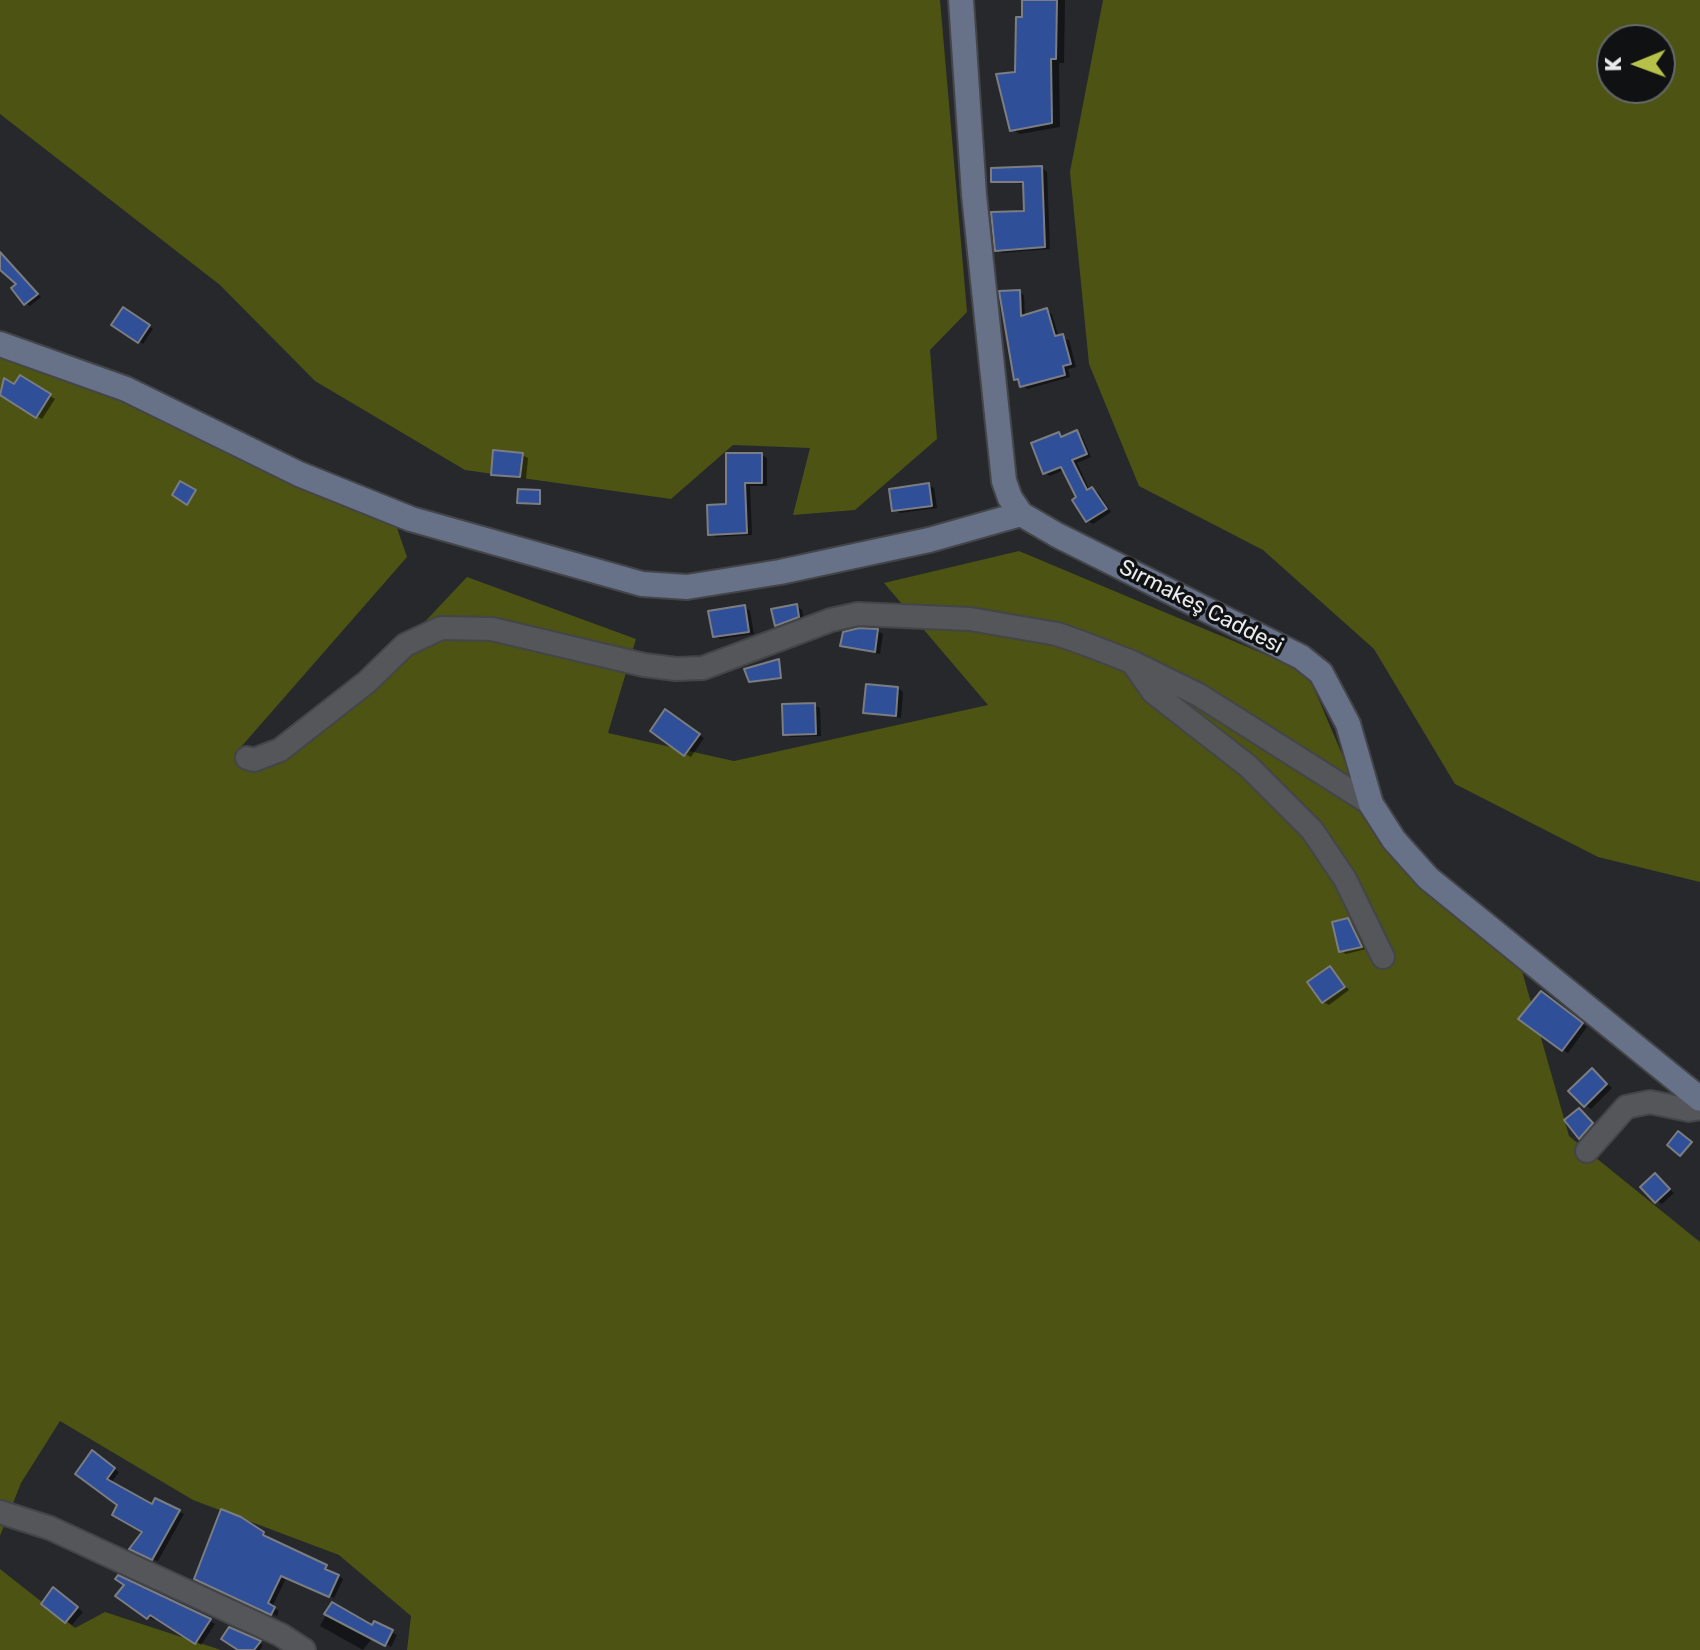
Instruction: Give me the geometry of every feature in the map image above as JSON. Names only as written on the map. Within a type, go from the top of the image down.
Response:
[{"type":"main road","points":[[0,344],[126,389],[299,474],[411,519],[642,584],[687,587],[780,572],[929,540],[1021,514],[1010,498],[1002,466],[974,195],[961,0]]},
{"type":"main road","name":"Sırmakeş Caddesi","points":[[1021,514],[1301,657],[1321,673],[1348,724],[1371,804],[1394,840],[1428,878],[1700,1099]]},
{"type":"street","points":[[247,758],[254,760],[280,750],[367,682],[405,645],[441,628],[492,629],[644,665],[703,668],[831,620],[858,614],[1003,624],[1057,634],[1132,662],[1199,695],[1371,804]]},
{"type":"street","points":[[1132,662],[1153,692],[1248,766],[1312,830],[1345,879],[1383,957]]},
{"type":"street","points":[[1587,1151],[1626,1107],[1640,1102],[1700,1108]]},
{"type":"street","points":[[0,1512],[50,1528],[281,1635],[304,1650]]},
{"type":"green space","points":[[0,0],[940,0],[967,312],[930,350],[937,439],[855,510],[793,515],[810,448],[733,445],[671,499],[465,470],[315,381],[220,285],[0,114]]},
{"type":"green space","points":[[1103,0],[1700,0],[1700,882],[1598,857],[1455,784],[1374,649],[1263,550],[1139,486],[1089,364],[1070,172]]},
{"type":"green space","points":[[0,353],[139,403],[396,525],[407,557],[234,755],[320,733],[467,577],[636,639],[608,733],[734,761],[988,705],[884,583],[1019,551],[1307,672],[1379,841],[1520,964],[1569,1136],[1700,1242],[1700,1650],[407,1650],[411,1616],[339,1555],[193,1500],[60,1421],[21,1483],[0,1536]]},
{"type":"green space","points":[[0,1569],[75,1628],[105,1612],[221,1650],[0,1650]]},
{"type":"building","points":[[1022,0],[1057,0],[1056,59],[1051,59],[1052,123],[1010,131],[996,74],[1015,72],[1016,17],[1022,17]]},
{"type":"building","points":[[1042,166],[1045,247],[995,251],[991,212],[1024,211],[1023,182],[991,182],[991,168]]},
{"type":"building","points":[[0,252],[38,294],[24,305],[11,288],[16,284],[0,270]]},
{"type":"building","points":[[1020,290],[1021,316],[1047,308],[1055,336],[1063,334],[1071,364],[1063,366],[1065,375],[1020,387],[1018,379],[1014,380],[999,291]]},
{"type":"building","points":[[123,307],[150,325],[138,343],[111,325]]},
{"type":"building","points":[[20,375],[51,394],[36,418],[0,395],[4,378],[14,384]]},
{"type":"building","points":[[1077,430],[1087,454],[1072,460],[1087,490],[1092,487],[1107,509],[1086,522],[1072,500],[1076,497],[1061,467],[1043,474],[1031,443],[1059,432],[1061,437]]},
{"type":"building","points":[[493,450],[523,453],[520,477],[491,475]]},
{"type":"building","points":[[726,453],[762,453],[762,483],[745,483],[747,533],[708,535],[707,505],[726,504]]},
{"type":"building","points":[[180,481],[196,490],[187,505],[172,495]]},
{"type":"building","points":[[929,483],[932,506],[892,511],[889,489]]},
{"type":"building","points":[[518,489],[540,490],[540,504],[517,503]]},
{"type":"building","points":[[797,604],[799,617],[775,626],[771,609]]},
{"type":"building","points":[[745,605],[749,632],[713,637],[708,611]]},
{"type":"building","points":[[859,628],[878,629],[875,652],[840,646],[843,632]]},
{"type":"building","points":[[779,659],[781,678],[749,682],[744,669]]},
{"type":"building","points":[[866,684],[898,687],[896,716],[863,713]]},
{"type":"building","points":[[815,703],[816,734],[783,735],[782,704]]},
{"type":"building","points":[[665,709],[700,734],[684,756],[650,731]]},
{"type":"building","points":[[1348,918],[1362,947],[1339,952],[1332,922]]},
{"type":"building","points":[[1330,966],[1345,987],[1322,1003],[1307,982]]},
{"type":"building","points":[[1541,991],[1583,1023],[1562,1051],[1518,1019]]},
{"type":"building","points":[[1592,1068],[1607,1084],[1584,1107],[1568,1091]]},
{"type":"building","points":[[1579,1108],[1593,1123],[1579,1139],[1564,1120]]},
{"type":"building","points":[[1678,1131],[1692,1142],[1680,1156],[1667,1145]]},
{"type":"building","points":[[1655,1173],[1670,1189],[1655,1203],[1640,1187]]},
{"type":"building","points":[[92,1450],[115,1468],[107,1479],[152,1504],[155,1498],[180,1510],[152,1560],[129,1549],[142,1532],[112,1515],[117,1505],[75,1474]]},
{"type":"building","points":[[221,1509],[241,1517],[264,1532],[263,1535],[327,1565],[325,1569],[339,1575],[329,1597],[281,1576],[268,1603],[275,1607],[271,1615],[194,1579]]},
{"type":"building","points":[[118,1575],[211,1619],[195,1644],[150,1615],[147,1619],[115,1596],[124,1585],[115,1579]]},
{"type":"building","points":[[53,1587],[78,1607],[65,1623],[41,1604]]},
{"type":"building","points":[[332,1602],[372,1625],[374,1621],[393,1630],[385,1646],[324,1614]]},
{"type":"building","points":[[229,1627],[261,1641],[254,1650],[238,1650],[221,1639]]}]
